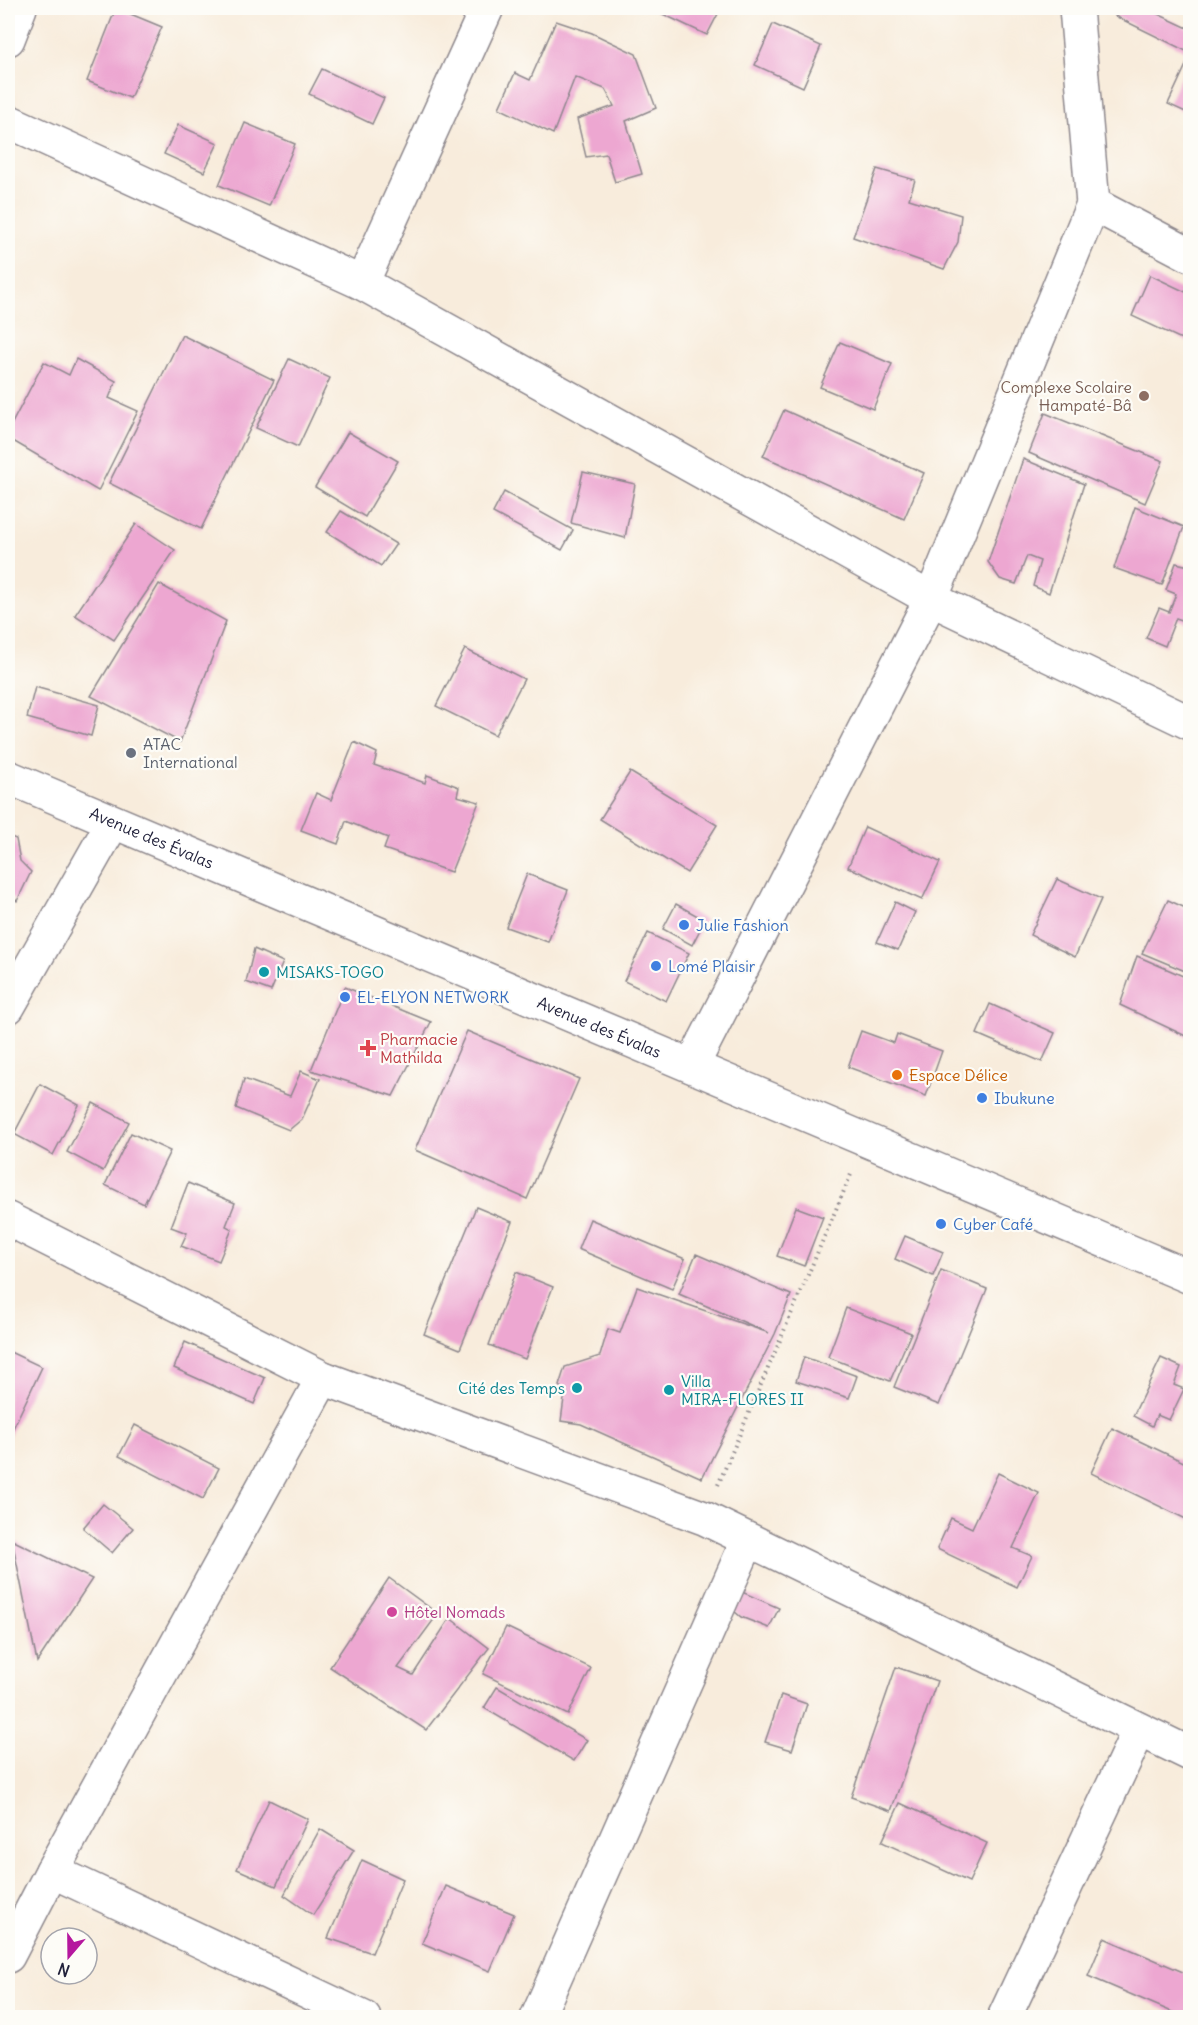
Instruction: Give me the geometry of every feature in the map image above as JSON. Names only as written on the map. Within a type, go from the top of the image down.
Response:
[{"type":"street","points":[[8,39],[20,8]]},
{"type":"street","points":[[362,283],[487,8]]},
{"type":"street","points":[[692,1066],[931,600],[1093,204],[1076,8]]},
{"type":"street","points":[[8,122],[362,283],[931,600],[1191,723]]},
{"type":"street","points":[[1093,204],[1191,255]]},
{"type":"street","name":"Avenue des Évalas","points":[[8,777],[692,1066],[746,1091],[866,1139],[1191,1277]]},
{"type":"street","points":[[8,1007],[113,822]]},
{"type":"street","points":[[8,1219],[323,1378],[704,1518],[1191,1754]]},
{"type":"street","points":[[8,1956],[52,1871],[323,1378]]},
{"type":"street","points":[[537,2018],[748,1540]]},
{"type":"street","points":[[1004,2018],[1139,1730]]},
{"type":"street","points":[[52,1871],[364,2018]]},
{"type":"path","points":[[704,1518],[866,1139]]},
{"type":"building","points":[[116,8],[162,27],[130,98],[87,81]]},
{"type":"building","points":[[650,8],[721,8],[707,35]]},
{"type":"building","points":[[1115,8],[1145,8],[1190,29],[1186,51],[1115,16]]},
{"type":"building","points":[[556,21],[592,33],[636,54],[656,108],[626,121],[642,174],[615,182],[606,154],[586,157],[577,119],[614,106],[605,89],[575,77],[553,134],[499,108],[515,73],[530,80]]},
{"type":"building","points":[[773,24],[821,46],[803,87],[755,65]]},
{"type":"building","points":[[1187,63],[1190,65],[1190,114],[1168,104]]},
{"type":"building","points":[[322,69],[384,98],[372,124],[309,94]]},
{"type":"building","points":[[245,123],[295,144],[269,206],[219,185]]},
{"type":"building","points":[[178,125],[218,143],[204,172],[164,154]]},
{"type":"building","points":[[877,169],[915,180],[909,199],[961,215],[958,242],[944,269],[853,237]]},
{"type":"building","points":[[1150,275],[1190,294],[1190,343],[1132,316]]},
{"type":"building","points":[[182,335],[274,380],[201,529],[109,483]]},
{"type":"building","points":[[840,342],[892,364],[873,409],[820,387]]},
{"type":"building","points":[[76,359],[116,381],[109,398],[138,411],[98,491],[8,438],[8,431],[44,362],[69,375]]},
{"type":"building","points":[[289,359],[330,378],[298,447],[256,428]]},
{"type":"building","points":[[784,410],[924,473],[904,519],[763,456]]},
{"type":"building","points":[[1045,413],[1163,461],[1145,503],[1029,453]]},
{"type":"building","points":[[348,432],[398,461],[365,517],[315,487]]},
{"type":"building","points":[[1023,459],[1084,484],[1049,593],[1033,586],[1040,561],[1027,556],[1016,584],[1000,579],[988,562]]},
{"type":"building","points":[[583,472],[635,484],[625,538],[571,523]]},
{"type":"building","points":[[504,492],[573,530],[562,550],[493,513]]},
{"type":"building","points":[[1135,507],[1184,527],[1162,585],[1114,568]]},
{"type":"building","points":[[341,511],[396,544],[381,566],[327,532]]},
{"type":"building","points":[[136,524],[175,550],[114,640],[75,615]]},
{"type":"building","points":[[1190,562],[1190,623],[1176,618],[1165,646],[1146,638],[1159,608],[1169,612],[1176,594],[1166,590],[1176,563],[1189,566]]},
{"type":"building","points":[[159,584],[226,621],[180,742],[91,696]]},
{"type":"building","points":[[465,649],[524,679],[495,735],[436,706]]},
{"type":"building","points":[[35,687],[99,705],[91,736],[27,718]]},
{"type":"building","points":[[354,742],[377,753],[374,765],[425,783],[427,775],[459,787],[457,796],[479,802],[451,872],[384,849],[388,838],[346,821],[338,844],[301,830],[316,793],[331,800]]},
{"type":"building","points":[[630,772],[717,825],[687,873],[600,819]]},
{"type":"building","points":[[865,827],[940,862],[922,900],[848,867]]},
{"type":"building","points":[[8,836],[16,839],[20,861],[31,872],[17,901],[8,896],[10,870]]},
{"type":"building","points":[[527,874],[568,890],[548,942],[506,927]]},
{"type":"building","points":[[1057,879],[1101,899],[1075,957],[1030,935]]},
{"type":"building","points":[[1168,900],[1190,910],[1190,973],[1142,953]]},
{"type":"building","points":[[895,902],[915,912],[898,950],[877,942]]},
{"type":"building","points":[[676,904],[705,920],[692,945],[663,929]]},
{"type":"building","points":[[648,933],[689,953],[666,1001],[624,981]]},
{"type":"building","name":"MISAKS-TOGO","points":[[254,949],[283,962],[271,991],[246,982]]},
{"type":"building","points":[[1137,956],[1190,979],[1190,1038],[1120,1005]]},
{"type":"building","points":[[345,987],[431,1022],[393,1096],[311,1070]]},
{"type":"building","points":[[990,1004],[1055,1033],[1042,1062],[977,1034]]},
{"type":"building","points":[[467,1031],[579,1079],[527,1199],[415,1150]]},
{"type":"building","points":[[861,1031],[894,1043],[897,1034],[942,1051],[926,1096],[848,1067]]},
{"type":"building","points":[[301,1071],[320,1079],[302,1119],[289,1130],[236,1108],[244,1079],[290,1096]]},
{"type":"building","points":[[40,1084],[79,1105],[53,1155],[14,1134]]},
{"type":"building","points":[[93,1103],[129,1122],[103,1171],[67,1152]]},
{"type":"building","points":[[131,1133],[170,1151],[144,1204],[105,1185]]},
{"type":"building","points":[[188,1183],[235,1203],[226,1226],[232,1229],[219,1261],[181,1246],[187,1233],[171,1227]]},
{"type":"building","points":[[476,1207],[512,1222],[460,1349],[424,1334]]},
{"type":"building","points":[[796,1207],[823,1217],[804,1266],[777,1256]]},
{"type":"building","points":[[590,1219],[685,1259],[672,1289],[578,1249]]},
{"type":"building","points":[[905,1236],[943,1252],[933,1276],[895,1259]]},
{"type":"building","name":"Villa MIRA-FLORES II","points":[[696,1254],[791,1295],[775,1334],[702,1478],[581,1424],[561,1421],[565,1391],[559,1386],[565,1367],[600,1356],[608,1329],[620,1333],[637,1287],[769,1333],[679,1294]]},
{"type":"building","points":[[941,1270],[987,1289],[939,1405],[894,1387]]},
{"type":"building","points":[[516,1272],[553,1287],[525,1359],[489,1345]]},
{"type":"building","points":[[846,1308],[911,1333],[890,1381],[828,1357]]},
{"type":"building","points":[[185,1342],[265,1378],[254,1404],[174,1368]]},
{"type":"building","points":[[8,1351],[42,1367],[8,1439]]},
{"type":"building","points":[[804,1357],[857,1376],[849,1398],[796,1381]]},
{"type":"building","points":[[1161,1358],[1181,1367],[1174,1385],[1184,1389],[1169,1420],[1157,1415],[1152,1426],[1133,1416]]},
{"type":"building","points":[[135,1425],[219,1468],[203,1499],[119,1456]]},
{"type":"building","points":[[1112,1428],[1190,1465],[1190,1521],[1091,1473]]},
{"type":"building","points":[[998,1473],[1039,1493],[1013,1548],[1032,1556],[1017,1587],[937,1549],[951,1518],[972,1528]]},
{"type":"building","points":[[103,1504],[133,1528],[112,1553],[83,1528]]},
{"type":"building","points":[[12,1540],[92,1579],[37,1662]]},
{"type":"building","points":[[389,1578],[438,1614],[398,1668],[413,1675],[450,1618],[489,1648],[426,1730],[330,1667]]},
{"type":"building","points":[[742,1592],[779,1608],[769,1628],[741,1617],[734,1611]]},
{"type":"building","points":[[506,1627],[591,1668],[568,1715],[483,1674]]},
{"type":"building","points":[[896,1667],[937,1681],[891,1811],[851,1797]]},
{"type":"building","points":[[497,1687],[587,1740],[574,1761],[484,1708]]},
{"type":"building","points":[[781,1695],[807,1704],[792,1750],[765,1742]]},
{"type":"building","points":[[269,1800],[308,1819],[276,1886],[237,1869]]},
{"type":"building","points":[[900,1803],[987,1843],[969,1882],[882,1842]]},
{"type":"building","points":[[320,1829],[354,1850],[313,1915],[284,1895]]},
{"type":"building","points":[[362,1860],[403,1879],[372,1953],[328,1938]]},
{"type":"building","points":[[446,1886],[514,1914],[490,1971],[422,1943]]},
{"type":"building","points":[[1104,1938],[1190,1975],[1190,2018],[1088,1976]]},
{"type":"place","name":"Complexe Scolaire Hampaté-Bâ","points":[[1144,396]]},
{"type":"place","name":"ATAC International","points":[[131,753]]},
{"type":"place","name":"Julie Fashion","points":[[684,925]]},
{"type":"place","name":"Lomé Plaisir","points":[[656,966]]},
{"type":"place","name":"MISAKS-TOGO","points":[[264,972]]},
{"type":"place","name":"EL-ELYON NETWORK","points":[[345,997]]},
{"type":"place","name":"Pharmacie Mathilda","points":[[368,1048]]},
{"type":"place","name":"Espace Délice","points":[[897,1075]]},
{"type":"place","name":"Ibukune","points":[[982,1098]]},
{"type":"place","name":"Cyber Café","points":[[941,1224]]},
{"type":"place","name":"Cité des Temps","points":[[577,1388]]},
{"type":"place","name":"Villa MIRA-FLORES II","points":[[669,1390]]},
{"type":"place","name":"Hôtel Nomads","points":[[392,1612]]}]
